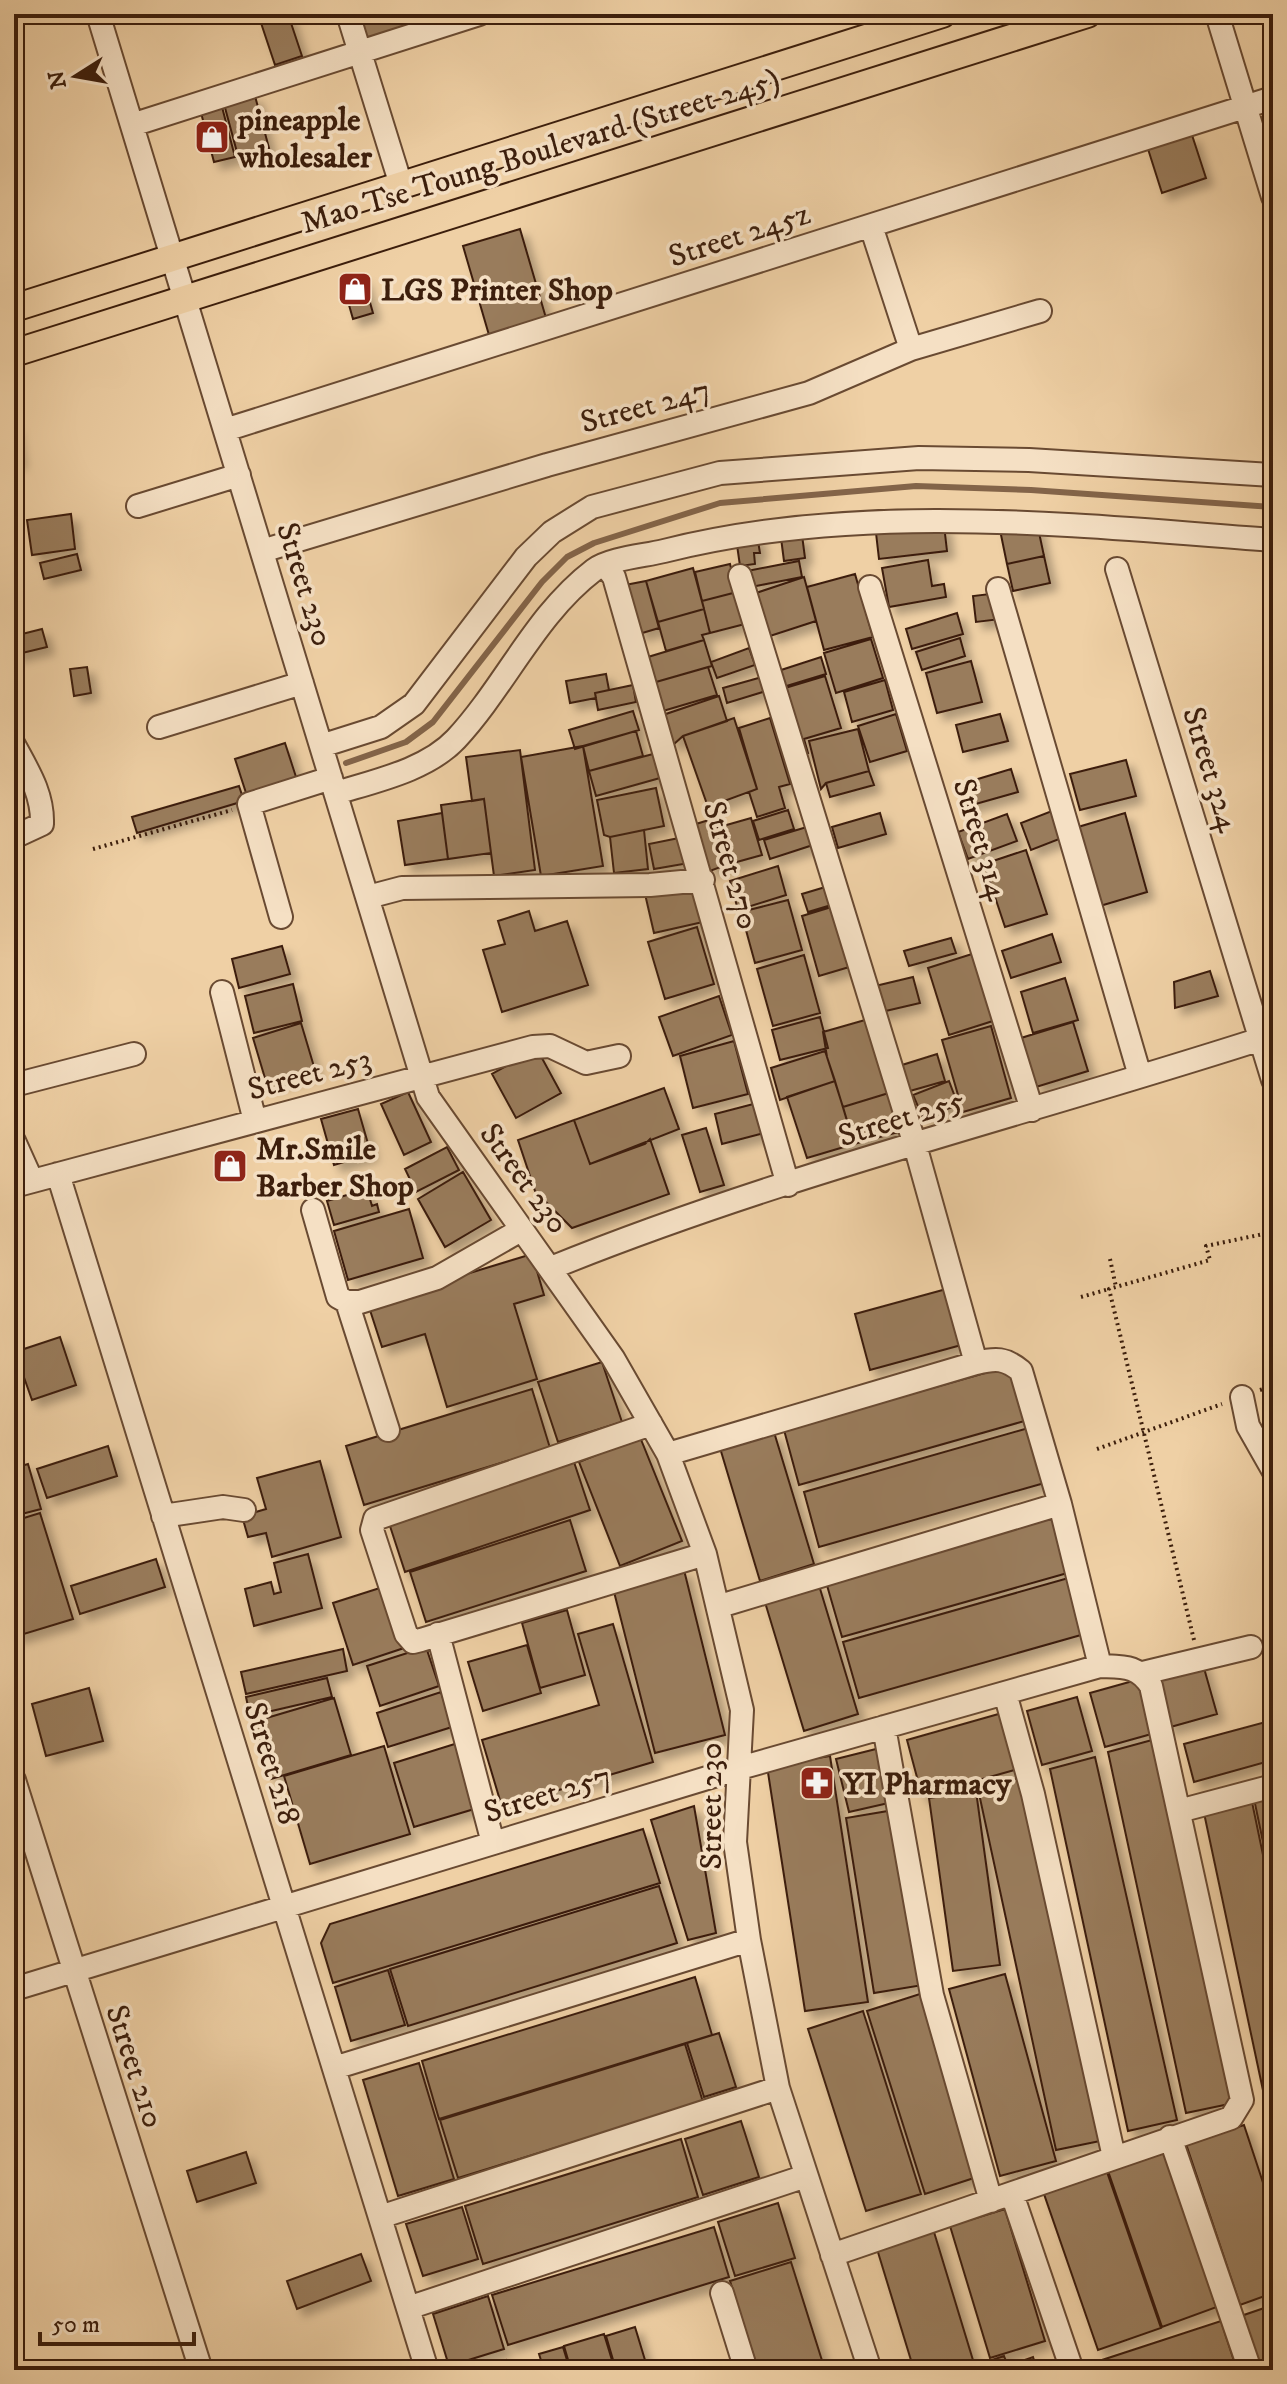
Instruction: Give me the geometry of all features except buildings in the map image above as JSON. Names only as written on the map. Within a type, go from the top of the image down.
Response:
[{"type":"main road","name":"Mao Tse Toung Boulevard (Street 245)","points":[[14,308],[942,14]]},
{"type":"main road","name":"Mao Tse Toung Boulevard (Street 245)","points":[[14,353],[1087,14]]},
{"type":"street","name":"Street 230","points":[[98,14],[428,1097],[613,1358],[668,1454],[705,1554],[720,1606],[742,1710],[735,1842],[749,1940],[778,2088],[870,2370]]},
{"type":"street","points":[[348,14],[401,185]]},
{"type":"street","points":[[132,125],[479,14]]},
{"type":"street","points":[[1217,14],[1273,197]]},
{"type":"street","name":"Street 245z","points":[[225,430],[1273,98]]},
{"type":"street","points":[[871,226],[911,349]]},
{"type":"street","name":"Street 247","points":[[262,551],[547,465],[809,393],[911,349],[1040,311]]},
{"type":"street","points":[[321,746],[381,727],[414,704],[526,557],[552,532],[592,507],[720,473],[919,458],[1029,460],[1273,475]]},
{"type":"street","points":[[138,506],[239,475]]},
{"type":"street","points":[[281,917],[249,804],[333,785],[393,776],[455,741],[549,613],[597,568],[731,534],[921,520],[1036,522],[1273,540]]},
{"type":"street","name":"Street 270","points":[[606,566],[614,577],[788,1185]]},
{"type":"street","name":"Street 324","points":[[1117,569],[1267,1037],[1273,1080]]},
{"type":"street","points":[[740,576],[915,1145],[976,1363]]},
{"type":"street","name":"Street 314","points":[[870,587],[1032,1110]]},
{"type":"street","points":[[998,589],[1140,1076]]},
{"type":"street","points":[[159,727],[302,683]]},
{"type":"street","points":[[14,745],[37,788],[43,807],[42,824],[14,837]]},
{"type":"street","points":[[368,897],[402,888],[650,885],[703,880]]},
{"type":"street","points":[[222,992],[255,1121]]},
{"type":"street","name":"Street 255","points":[[551,1268],[619,1240],[788,1185],[1267,1037]]},
{"type":"street","name":"Street 253","points":[[23,1183],[533,1047],[550,1046],[586,1063],[619,1056]]},
{"type":"street","points":[[14,1085],[134,1054]]},
{"type":"street","points":[[14,1141],[23,1183]]},
{"type":"street","name":"Street 218","points":[[58,1174],[427,2370]]},
{"type":"street","points":[[313,1210],[338,1297],[347,1302],[360,1302],[437,1278],[521,1230]]},
{"type":"street","points":[[347,1302],[388,1430]]},
{"type":"street","points":[[668,1454],[996,1358],[1008,1361],[1021,1371],[1060,1504],[1100,1666],[1131,1668],[1143,1673],[1151,1686],[1242,2100],[1231,2118],[832,2255]]},
{"type":"street","points":[[1242,1397],[1248,1426],[1273,1470]]},
{"type":"street","points":[[651,1424],[375,1519],[372,1530],[406,1634],[413,1642],[705,1554]]},
{"type":"street","points":[[720,1606],[1060,1504]]},
{"type":"street","points":[[163,1516],[223,1507],[244,1510]]},
{"type":"street","points":[[438,1634],[493,1843]]},
{"type":"street","points":[[1143,1673],[1251,1647]]},
{"type":"street","name":"Street 257","points":[[14,1989],[740,1768],[1100,1666]]},
{"type":"street","points":[[1005,1693],[1033,1794],[1114,2157]]},
{"type":"street","points":[[884,1727],[932,1995],[991,2201]]},
{"type":"street","name":"Street 210","points":[[14,1780],[72,1971],[201,2370]]},
{"type":"street","points":[[1179,1811],[1273,1786]]},
{"type":"street","points":[[334,2068],[749,1940]]},
{"type":"street","points":[[380,2217],[778,2088]]},
{"type":"street","points":[[1170,2137],[1250,2370]]},
{"type":"street","points":[[408,2308],[806,2176]]},
{"type":"street","points":[[1012,2194],[1072,2370]]},
{"type":"street","points":[[722,2293],[746,2370]]},
{"type":"path","points":[[93,849],[249,804]]},
{"type":"path","points":[[1081,1297],[1210,1260],[1206,1246],[1273,1232]]},
{"type":"path","points":[[1110,1259],[1116,1287]]},
{"type":"path","points":[[1109,1289],[1198,1658]]},
{"type":"path","points":[[1097,1449],[1273,1386]]},
{"type":"waterway","points":[[346,763],[406,742],[433,722],[542,582],[567,557],[594,543],[720,503],[916,486],[1031,490],[1273,507]]},
{"type":"place","name":"pineapple wholesaler","points":[[212,137]]},
{"type":"place","name":"LGS Printer Shop","points":[[355,289]]},
{"type":"place","name":"Mr.Smile Barber Shop","points":[[230,1166]]},
{"type":"place","name":"YI Pharmacy","points":[[817,1783]]}]
